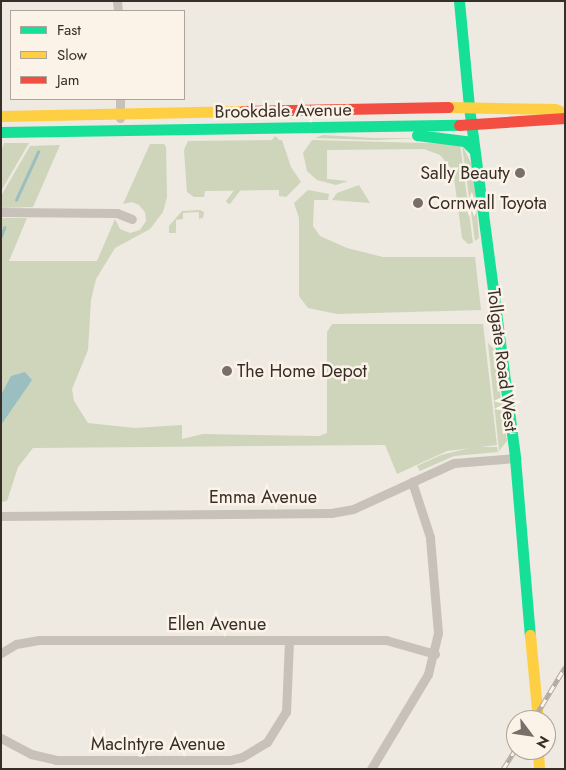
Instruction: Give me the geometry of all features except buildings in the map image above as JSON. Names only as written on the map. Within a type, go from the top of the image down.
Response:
[{"type":"main road","name":"Tollgate Road West","points":[[460,1],[474,150],[514,458],[537,710]]},
{"type":"main road","name":"Brookdale Avenue","points":[[1,116],[469,107],[555,109],[565,112]]},
{"type":"main road","name":"Brookdale Avenue","points":[[1,132],[354,128],[471,124],[565,118]]},
{"type":"main road","points":[[354,128],[373,136],[448,137],[465,142],[474,150]]},
{"type":"street","points":[[120,100],[120,131]]},
{"type":"street","points":[[1,212],[117,213],[132,219]]},
{"type":"street","name":"Emma Avenue","points":[[1,516],[331,513],[353,509],[459,462],[514,458]]},
{"type":"street","points":[[372,769],[424,680],[435,654],[438,633],[434,560],[412,482]]},
{"type":"street","name":"Ellen Avenue","points":[[1,653],[16,644],[39,640],[386,640],[435,654]]},
{"type":"street","name":"MacIntyre Avenue","points":[[1,738],[28,753],[56,760],[230,760],[242,757],[267,742],[286,712],[289,640]]},
{"type":"green space","points":[[323,135],[422,138],[374,140],[315,138]]},
{"type":"green space","points":[[275,136],[279,139],[230,204],[226,201]]},
{"type":"green space","points":[[282,140],[291,167],[301,182],[286,197],[279,196],[279,190],[205,191],[204,197],[194,197],[187,192],[184,150],[188,141]]},
{"type":"green space","points":[[312,140],[460,144],[473,243],[468,244],[462,238],[454,178],[450,167],[440,155],[424,149],[327,150],[327,179],[348,181],[336,185],[317,180],[307,171],[303,153]]},
{"type":"green space","points":[[4,143],[29,143],[1,191],[1,152]]},
{"type":"green space","points":[[150,144],[164,144],[166,147],[167,197],[163,212],[150,229],[115,248],[96,279],[91,300],[88,350],[72,389],[74,401],[88,423],[135,428],[182,425],[182,439],[203,434],[319,436],[327,433],[327,332],[332,324],[483,324],[497,445],[447,451],[397,474],[385,445],[33,448],[18,467],[7,501],[1,502],[1,218],[27,218],[9,261],[97,261],[115,219],[120,229],[130,233],[140,230],[146,221],[145,212],[139,205],[132,202],[123,204]]},
{"type":"green space","points":[[60,145],[33,207],[1,208],[1,196],[30,146]]},
{"type":"green space","points":[[462,145],[473,167],[479,238],[475,241]]},
{"type":"green space","points":[[359,185],[370,203],[332,200],[337,193]]},
{"type":"green space","points":[[308,190],[329,194],[328,200],[314,200],[313,226],[320,236],[347,248],[383,257],[475,257],[481,310],[337,314],[308,308],[299,296],[299,218],[294,203]]},
{"type":"green space","points":[[200,210],[204,212],[203,218],[199,219],[199,212],[183,213],[183,219],[176,220],[176,233],[169,233],[169,226],[182,211]]},
{"type":"green space","points":[[488,343],[494,349],[507,441],[499,451]]},
{"type":"green space","points":[[474,447],[497,447],[498,452],[454,456],[420,471],[417,466],[441,455]]},
{"type":"water","points":[[25,372],[32,380],[1,425],[1,395],[11,376]]},
{"type":"waterway","points":[[16,200],[38,152]]},
{"type":"waterway","points":[[1,236],[4,228]]},
{"type":"railway","points":[[539,710],[565,667]]},
{"type":"railway","points":[[503,769],[509,760]]},
{"type":"traffic: fast","points":[[459,1],[469,107],[515,458],[530,635]]},
{"type":"traffic: fast","points":[[1,132],[459,125]]},
{"type":"traffic: fast","points":[[417,135],[465,141],[474,150]]},
{"type":"traffic: slow","points":[[448,107],[555,109],[565,113]]},
{"type":"traffic: slow","points":[[1,116],[243,111]]},
{"type":"traffic: slow","points":[[530,635],[537,710]]},
{"type":"traffic: slow","points":[[539,760],[539,769]]},
{"type":"traffic: jam","points":[[243,111],[448,107]]},
{"type":"traffic: jam","points":[[459,125],[565,118]]},
{"type":"place","name":"Sally Beauty","points":[[520,173]]},
{"type":"place","name":"Cornwall Toyota","points":[[418,203]]},
{"type":"place","name":"The Home Depot","points":[[227,371]]}]
